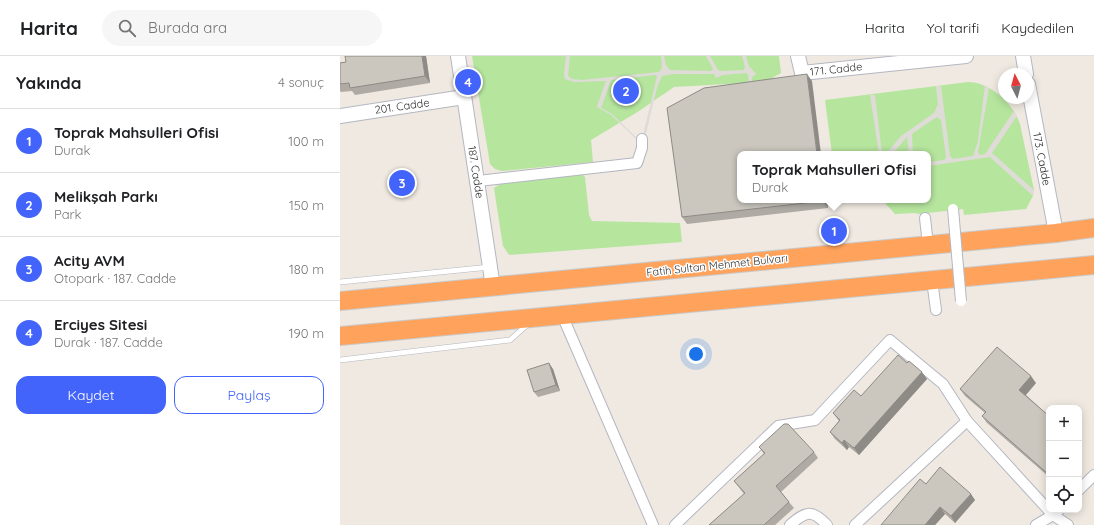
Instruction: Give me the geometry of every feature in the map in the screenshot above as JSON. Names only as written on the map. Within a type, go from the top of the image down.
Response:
[{"type":"highway","name":"Fatih Sultan Mehmet Bulvarı","points":[[340,301],[1056,233],[1094,228]]},
{"type":"highway","points":[[340,336],[1094,265]]},
{"type":"street","name":"187. Cadde","points":[[458,56],[494,287]]},
{"type":"street","name":"171. Cadde","points":[[798,56],[802,72],[966,56]]},
{"type":"street","points":[[1023,56],[1025,68]]},
{"type":"street","name":"201. Cadde","points":[[340,116],[464,97]]},
{"type":"street","name":"173. Cadde","points":[[1032,104],[1056,233]]},
{"type":"street","points":[[478,181],[637,163],[642,148],[642,138]]},
{"type":"street","points":[[953,209],[961,300]]},
{"type":"street","points":[[925,218],[928,245]]},
{"type":"street","points":[[932,280],[936,310]]},
{"type":"street","points":[[562,315],[653,525]]},
{"type":"street","points":[[675,525],[778,426],[815,420],[890,340],[943,384],[967,421],[1046,503]]},
{"type":"street","points":[[855,525],[967,421]]},
{"type":"street","points":[[1082,487],[1094,475]]},
{"type":"street","points":[[790,525],[801,515],[811,513],[820,518],[827,525]]},
{"type":"street","points":[[1036,525],[1056,513],[1068,525]]},
{"type":"lane","points":[[340,282],[491,267]]},
{"type":"lane","points":[[340,360],[510,340],[535,318]]},
{"type":"green space","points":[[472,56],[779,56],[781,73],[765,82],[674,87],[639,111],[591,140],[593,162],[502,171],[495,169],[490,164]]},
{"type":"green space","points":[[968,82],[976,83],[993,90],[998,94],[998,104],[1008,104],[1017,116],[1034,190],[1033,196],[1026,209],[964,215],[963,209],[919,214],[895,214],[885,203],[931,203],[931,151],[832,151],[825,100]]},
{"type":"green space","points":[[580,174],[585,177],[589,215],[592,221],[680,223],[682,242],[509,255],[503,246],[494,188],[507,182]]},
{"type":"shaded area","points":[[566,56],[570,56],[568,76],[572,79],[582,80],[659,72],[662,68],[661,56],[664,56],[666,65],[670,70],[711,71],[713,69],[706,56],[710,56],[718,70],[722,71],[744,70],[745,67],[742,56],[746,56],[749,66],[756,74],[752,77],[752,81],[749,82],[748,75],[746,73],[723,75],[716,78],[714,74],[673,74],[662,76],[657,88],[645,138],[642,139],[657,76],[611,80],[601,108],[612,114],[638,139],[636,139],[611,115],[597,107],[606,81],[574,82],[565,79],[564,74]]},
{"type":"shaded area","points":[[985,85],[989,88],[978,152],[980,155],[985,154],[1014,111],[1017,116],[992,153],[1034,190],[1033,196],[990,157],[931,166],[931,162],[944,160],[946,157],[941,120],[937,117],[913,133],[913,151],[909,151],[907,137],[895,151],[888,151],[901,136],[934,113],[938,104],[936,86],[941,86],[950,156],[953,159],[973,156],[978,141]]},
{"type":"shaded area","points":[[870,95],[875,95],[882,151],[879,151]]},
{"type":"building","points":[[345,56],[422,56],[425,76],[350,88],[349,83],[340,84],[340,63],[346,62]]},
{"type":"building","points":[[807,74],[817,151],[737,151],[737,203],[805,203],[682,217],[667,108],[704,88]]},
{"type":"building","points":[[997,347],[1031,376],[1019,390],[1046,413],[1046,472],[982,416],[986,412],[960,389]]},
{"type":"building","points":[[898,355],[907,363],[909,361],[922,372],[854,448],[844,440],[842,443],[830,432],[840,420],[833,413],[854,390],[861,396]]},
{"type":"building","points":[[549,363],[556,385],[534,392],[527,370]]},
{"type":"building","points":[[784,424],[788,424],[814,452],[776,486],[789,502],[764,525],[709,525],[745,493],[734,481],[765,453],[759,447]]},
{"type":"building","points":[[940,467],[971,494],[951,516],[940,507],[925,525],[881,525],[920,479],[926,484]]},
{"type":"place","name":"Erciyes Sitesi","points":[[468,82]]},
{"type":"place","name":"Melikşah Parkı","points":[[626,91]]},
{"type":"place","name":"Acity AVM","points":[[402,183]]},
{"type":"place","name":"Toprak Mahsulleri Ofisi","points":[[834,231]]}]
